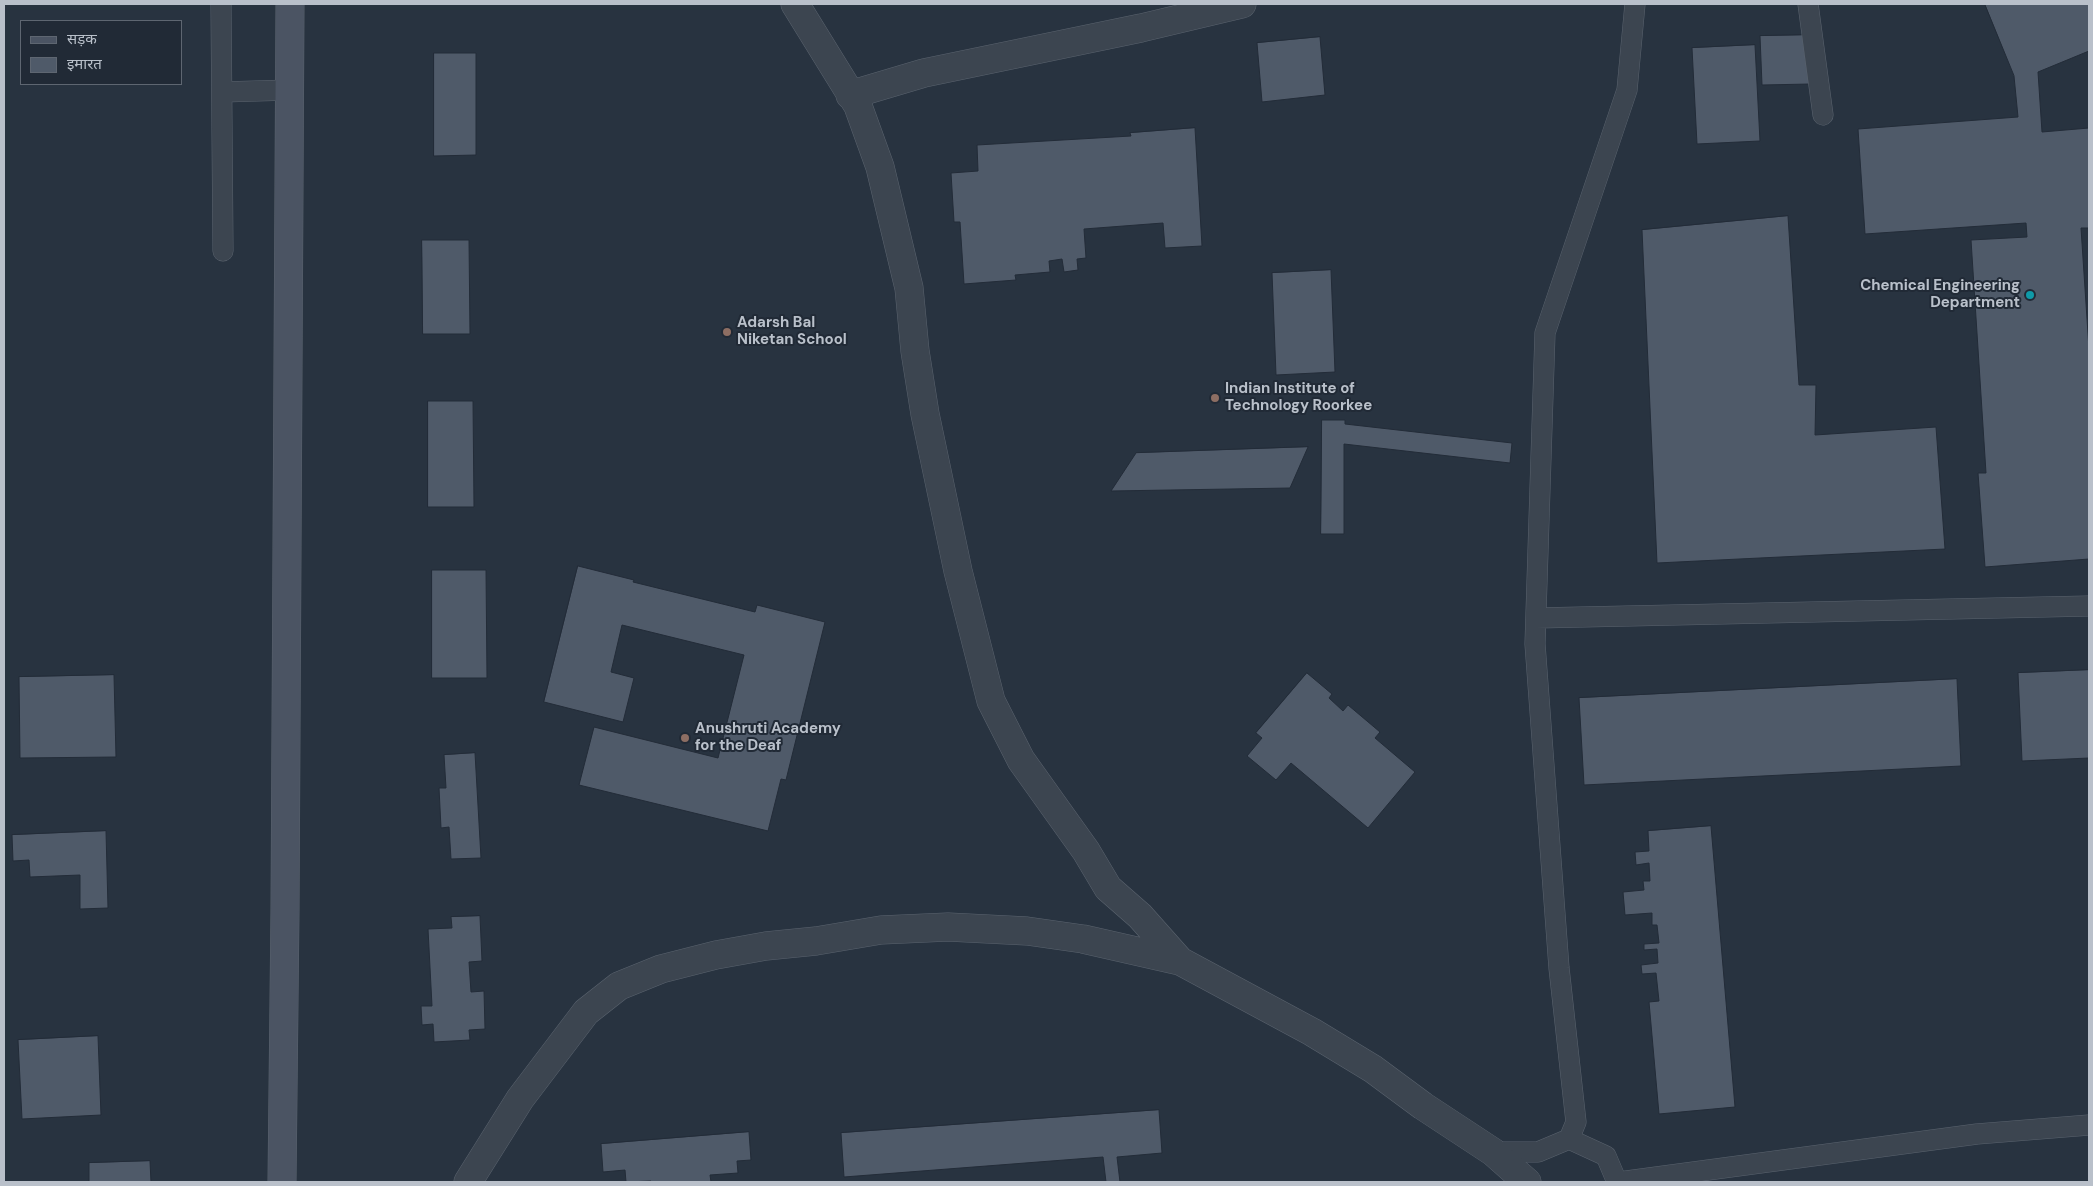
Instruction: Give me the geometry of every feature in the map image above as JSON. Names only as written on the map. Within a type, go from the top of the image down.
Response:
[{"type":"main road","points":[[282,1182],[286,910],[290,4]]},
{"type":"street","points":[[795,4],[850,96],[858,106],[880,167],[907,279],[925,414],[958,572],[991,701],[1021,760],[1086,850],[1108,888],[1140,916],[1180,961]]},
{"type":"street","points":[[850,96],[924,73],[1142,28],[1242,4]]},
{"type":"street","points":[[468,1182],[520,1099],[586,1012],[619,986],[661,969],[716,955],[766,946],[881,930],[948,927],[1036,932],[1083,939],[1180,961],[1312,1032],[1373,1069],[1423,1106],[1493,1152],[1527,1182]]},
{"type":"lane","points":[[221,4],[223,251]]},
{"type":"lane","points":[[1493,1152],[1538,1152],[1569,1139],[1576,1122],[1559,968],[1536,654],[1545,333],[1627,90],[1635,4]]},
{"type":"lane","points":[[1808,4],[1823,115]]},
{"type":"lane","points":[[222,92],[290,90]]},
{"type":"lane","points":[[1536,618],[2089,606]]},
{"type":"lane","points":[[1569,1139],[1606,1156],[1618,1182],[1976,1134],[2089,1125]]},
{"type":"building","name":"Chemical Engineering Department","points":[[1985,4],[2089,4],[2089,51],[2038,72],[2042,132],[2089,128],[2089,228],[2081,228],[2089,349],[2089,559],[1985,567],[1978,473],[1986,473],[1971,240],[2027,237],[2026,223],[1865,234],[1858,129],[2018,117],[2014,76]]},
{"type":"building","points":[[1809,35],[1810,84],[1762,85],[1760,36]]},
{"type":"building","points":[[1320,37],[1325,95],[1262,102],[1257,43]]},
{"type":"building","points":[[1755,45],[1760,141],[1697,144],[1692,48]]},
{"type":"building","points":[[434,53],[476,53],[476,155],[434,156]]},
{"type":"building","points":[[1195,128],[1202,246],[1165,248],[1163,223],[1084,229],[1086,258],[1077,259],[1078,270],[1064,272],[1062,259],[1049,261],[1050,272],[1015,275],[1016,280],[964,284],[960,222],[954,222],[951,173],[978,171],[977,145],[1131,136],[1130,133]]},
{"type":"building","points":[[1788,216],[1799,385],[1816,385],[1815,435],[1936,427],[1945,549],[1657,563],[1642,230]]},
{"type":"building","points":[[422,240],[469,240],[470,334],[423,334]]},
{"type":"building","points":[[1331,270],[1335,372],[1276,375],[1272,273]]},
{"type":"building","points":[[428,401],[473,401],[474,507],[428,507]]},
{"type":"building","points":[[1322,420],[1345,420],[1345,424],[1512,443],[1510,463],[1344,444],[1344,534],[1321,534]]},
{"type":"building","points":[[1308,447],[1290,488],[1111,491],[1136,453]]},
{"type":"building","points":[[578,566],[634,580],[633,582],[755,612],[757,605],[825,622],[786,780],[781,779],[768,831],[579,785],[594,727],[718,758],[744,655],[622,625],[611,672],[634,678],[623,722],[544,702]]},
{"type":"building","points":[[432,570],[486,570],[487,678],[432,678]]},
{"type":"building","points":[[2089,670],[2089,758],[2022,761],[2018,673]]},
{"type":"building","points":[[1307,673],[1332,694],[1329,698],[1343,711],[1348,705],[1380,732],[1375,738],[1415,772],[1368,828],[1291,763],[1276,780],[1247,756],[1262,738],[1256,733]]},
{"type":"building","points":[[114,675],[116,757],[20,758],[19,677]]},
{"type":"building","points":[[1957,679],[1961,766],[1584,785],[1579,698]]},
{"type":"building","points":[[475,753],[481,858],[451,859],[449,827],[441,828],[439,788],[446,788],[444,755]]},
{"type":"building","points":[[1711,826],[1735,1107],[1659,1114],[1649,1002],[1659,1001],[1656,973],[1642,974],[1641,965],[1658,963],[1657,949],[1644,950],[1644,944],[1659,943],[1657,925],[1652,925],[1652,913],[1625,915],[1623,892],[1644,890],[1643,881],[1650,881],[1649,863],[1636,865],[1635,852],[1649,851],[1648,831]]},
{"type":"building","points":[[106,831],[108,908],[80,909],[80,875],[30,877],[29,860],[13,861],[12,835]]},
{"type":"building","points":[[480,916],[482,961],[469,962],[471,992],[484,991],[485,1029],[469,1030],[470,1040],[434,1042],[433,1024],[422,1025],[421,1006],[432,1006],[428,929],[452,928],[451,917]]},
{"type":"building","points":[[98,1036],[101,1115],[22,1119],[18,1040]]},
{"type":"building","points":[[1159,1110],[1162,1153],[1117,1157],[1120,1182],[1106,1182],[1103,1157],[844,1177],[841,1133]]},
{"type":"building","points":[[749,1132],[751,1160],[737,1161],[738,1173],[710,1175],[711,1182],[626,1182],[625,1170],[603,1172],[601,1144]]},
{"type":"building","points":[[150,1161],[151,1182],[89,1182],[89,1163]]},
{"type":"place","name":"Chemical Engineering Department","points":[[2030,295]]},
{"type":"place","name":"Adarsh Bal Niketan School","points":[[727,332]]},
{"type":"place","name":"Indian Institute of Technology Roorkee","points":[[1215,398]]},
{"type":"place","name":"Anushruti Academy for the Deaf","points":[[685,738]]}]
